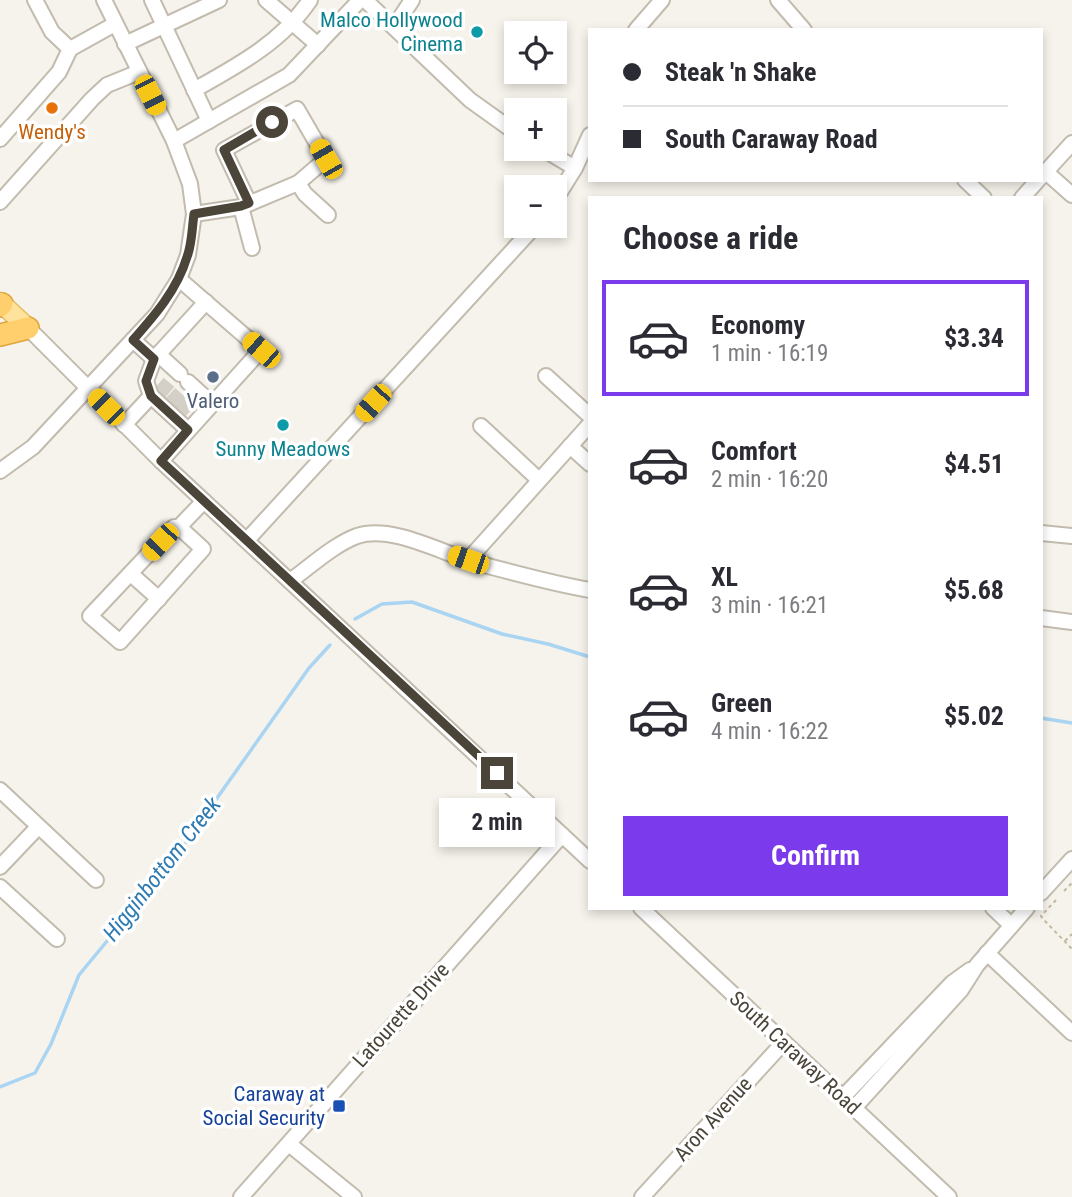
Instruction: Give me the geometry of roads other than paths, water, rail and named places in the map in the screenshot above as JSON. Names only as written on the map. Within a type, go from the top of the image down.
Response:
[{"type":"highway","points":[[0,335],[28,328]]},
{"type":"main road","points":[[1,304],[28,328]]},
{"type":"street","points":[[35,0],[52,32],[70,48]]},
{"type":"street","points":[[0,471],[33,447],[157,314],[179,279],[188,255],[194,214],[190,184],[174,141],[104,0]]},
{"type":"street","points":[[152,0],[209,121]]},
{"type":"street","points":[[125,44],[219,0]]},
{"type":"street","points":[[266,0],[318,45]]},
{"type":"street","points":[[194,90],[249,59],[273,40],[310,0]]},
{"type":"street","points":[[174,141],[281,81],[362,0],[470,100],[504,124]]},
{"type":"street","points":[[394,27],[412,0]]},
{"type":"street","points":[[638,28],[662,0]]},
{"type":"street","points":[[778,0],[802,28]]},
{"type":"street","points":[[0,139],[59,72],[70,48],[115,24]]},
{"type":"street","points":[[0,202],[92,99],[107,85],[139,72]]},
{"type":"street","points":[[194,214],[245,205],[298,183],[326,159],[297,109],[224,150],[245,205],[252,248]]},
{"type":"street","points":[[567,181],[588,139]]},
{"type":"street","points":[[1043,175],[1072,143]]},
{"type":"street","points":[[563,161],[575,168]]},
{"type":"street","points":[[1043,177],[1072,195]]},
{"type":"street","points":[[967,182],[982,196]]},
{"type":"street","points":[[1024,196],[1037,182]]},
{"type":"street","points":[[298,183],[305,194],[328,215]]},
{"type":"street","points":[[247,540],[524,238]]},
{"type":"street","points":[[161,461],[261,350],[179,279]]},
{"type":"street","points":[[188,430],[173,411],[155,396],[146,381],[156,357],[206,302]]},
{"type":"street","points":[[28,328],[161,461],[588,859]]},
{"type":"street","points":[[133,340],[212,404]]},
{"type":"street","points":[[545,376],[588,414]]},
{"type":"street","points":[[124,425],[155,396]]},
{"type":"street","points":[[481,426],[539,480]]},
{"type":"street","points":[[468,560],[588,426]]},
{"type":"street","points":[[570,446],[588,462]]},
{"type":"street","points":[[179,527],[203,550],[120,642],[90,616],[174,527],[179,527],[204,501]]},
{"type":"street","points":[[1043,533],[1072,536]]},
{"type":"street","points":[[290,581],[341,544],[365,535],[389,535],[406,538],[468,560],[560,585],[588,590]]},
{"type":"street","points":[[131,574],[159,599]]},
{"type":"street","points":[[1043,618],[1072,622]]},
{"type":"street","points":[[0,790],[96,880]]},
{"type":"street","points":[[0,867],[38,827]]},
{"type":"street","name":"Latourette Drive","points":[[240,1197],[562,835]]},
{"type":"street","points":[[1043,891],[1072,859]]},
{"type":"street","points":[[0,887],[57,939]]},
{"type":"street","name":"South Caraway Road","points":[[643,910],[949,1197]]},
{"type":"street","points":[[995,910],[1011,925]]},
{"type":"street","points":[[854,1108],[961,990],[977,965],[1025,910]]},
{"type":"street","points":[[987,953],[1072,1033]]},
{"type":"street","points":[[843,1097],[952,983],[977,965]]},
{"type":"street","name":"Aron Avenue","points":[[642,1197],[784,1042]]},
{"type":"street","points":[[289,1144],[354,1197]]},
{"type":"waterway","name":"Higginbottom Creek","points":[[355,619],[382,604],[412,602],[502,634],[588,656]]},
{"type":"waterway","name":"Higginbottom Creek","points":[[0,1087],[35,1073],[51,1044],[79,975],[169,866],[309,668],[330,645]]},
{"type":"waterway","name":"Higginbottom Creek","points":[[1043,718],[1072,723]]},
{"type":"tunnel","points":[[160,393],[170,381]]},
{"type":"tunnel","points":[[171,403],[182,391]]},
{"type":"tunnel","points":[[180,412],[191,400]]},
{"type":"place","name":"Malco Hollywood Cinema","points":[[477,32]]},
{"type":"place","name":"Wendy's","points":[[52,108]]},
{"type":"place","name":"Valero","points":[[213,377]]},
{"type":"place","name":"Sunny Meadows","points":[[283,425]]},
{"type":"place","name":"Caraway at Social Security","points":[[339,1106]]}]
